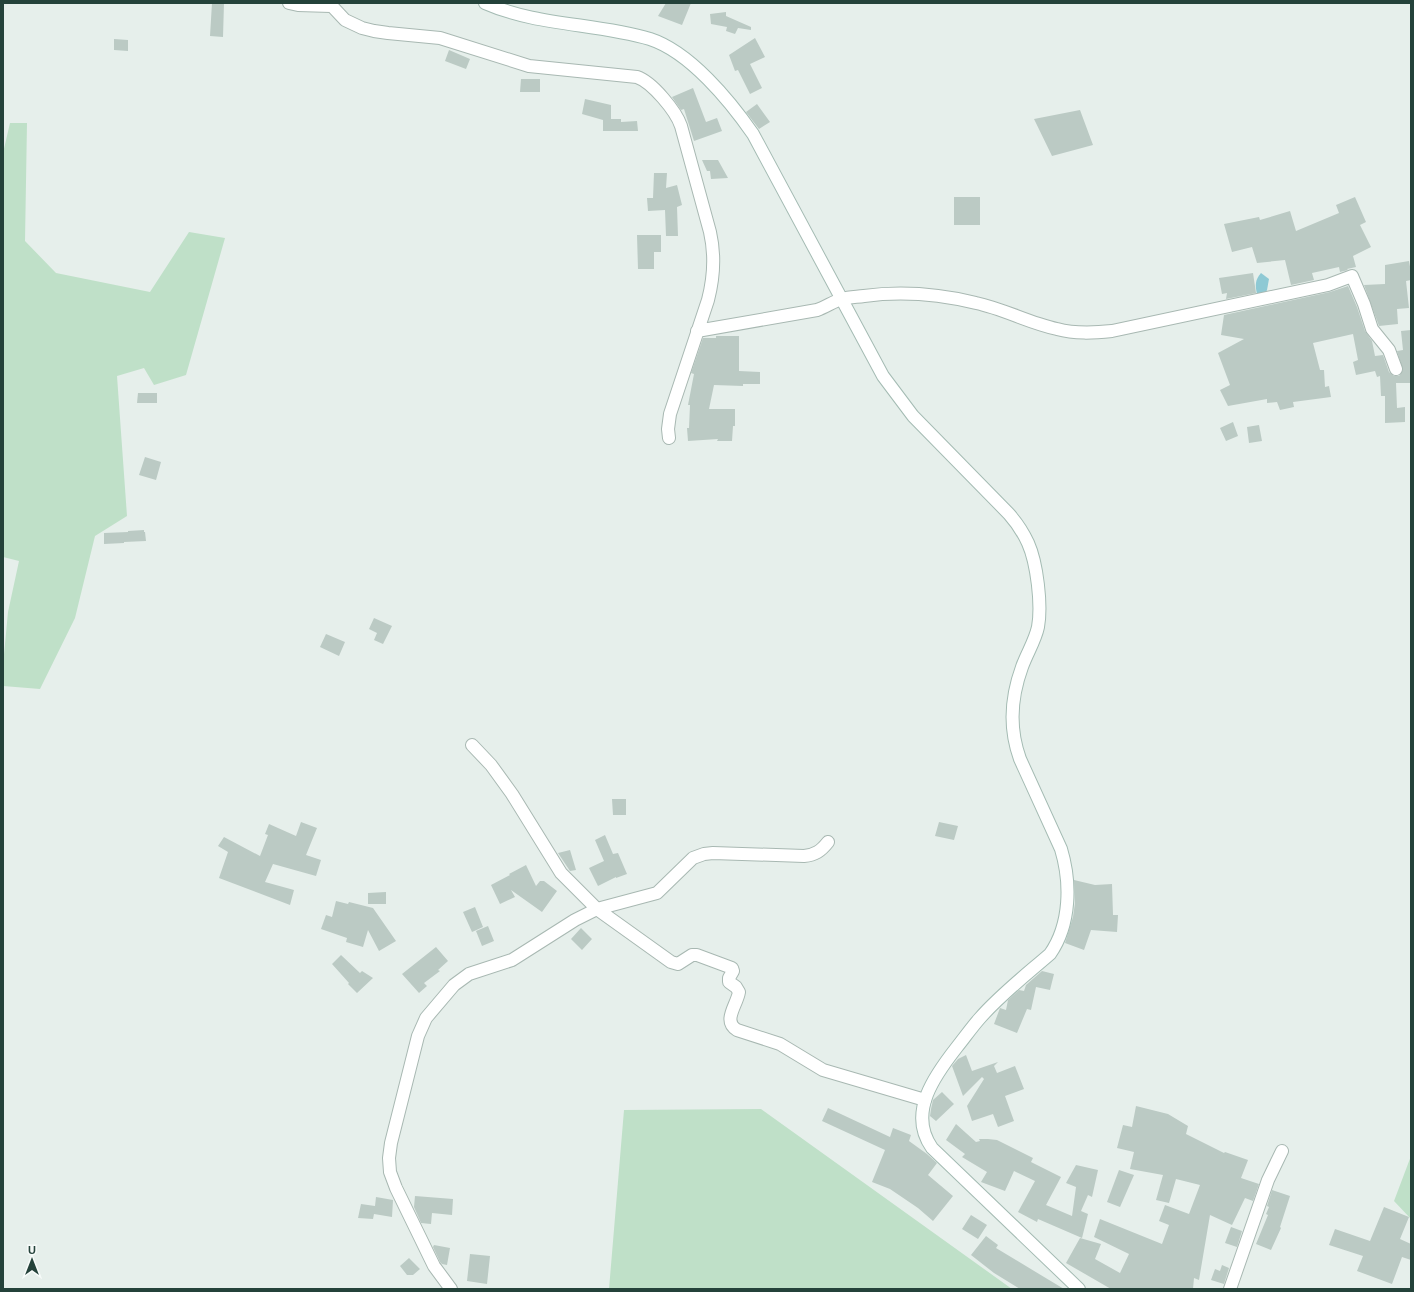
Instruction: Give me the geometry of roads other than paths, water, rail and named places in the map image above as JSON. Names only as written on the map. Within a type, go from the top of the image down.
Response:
[{"type":"street","points":[[289,3],[298,5],[330,5],[345,20],[356,26],[374,31],[440,38],[529,66],[629,76],[642,79],[647,82],[662,99],[679,121],[712,243],[713,266],[711,286],[670,414],[668,429],[669,438]]},
{"type":"street","points":[[484,3],[522,16],[630,34],[651,40],[671,49],[702,73],[723,94],[753,134],[883,376],[913,416],[1010,514],[1020,527],[1028,543],[1033,558],[1040,613],[1036,631],[1018,677],[1014,694],[1012,714],[1013,733],[1020,759],[1061,849],[1065,862],[1068,887],[1065,919],[1056,946],[1050,954],[980,1018],[944,1063],[932,1080],[925,1100],[922,1118],[923,1129],[927,1142],[932,1148],[1078,1289]]},
{"type":"street","points":[[697,331],[817,310],[842,298],[881,294],[939,296],[981,304],[1057,329],[1082,333],[1112,331],[1328,285],[1352,276],[1364,304],[1372,329],[1389,350],[1396,369]]},
{"type":"street","points":[[472,745],[491,765],[512,794],[561,873],[597,909],[675,964],[681,963],[694,954],[732,968],[733,971],[729,978],[729,982],[736,987],[739,992],[730,1021],[733,1028],[780,1044],[823,1070],[925,1100]]},
{"type":"street","points":[[451,1289],[434,1266],[396,1188],[390,1172],[389,1158],[391,1144],[418,1036],[426,1018],[461,980],[478,970],[512,960],[575,920],[597,909],[657,893],[693,858],[704,854],[804,856],[816,854],[822,850],[828,842]]},
{"type":"street","points":[[1230,1289],[1268,1180],[1282,1152]]},
{"type":"water","points":[[1261,273],[1269,279],[1267,290],[1263,298],[1257,294],[1256,288],[1257,280]]}]
